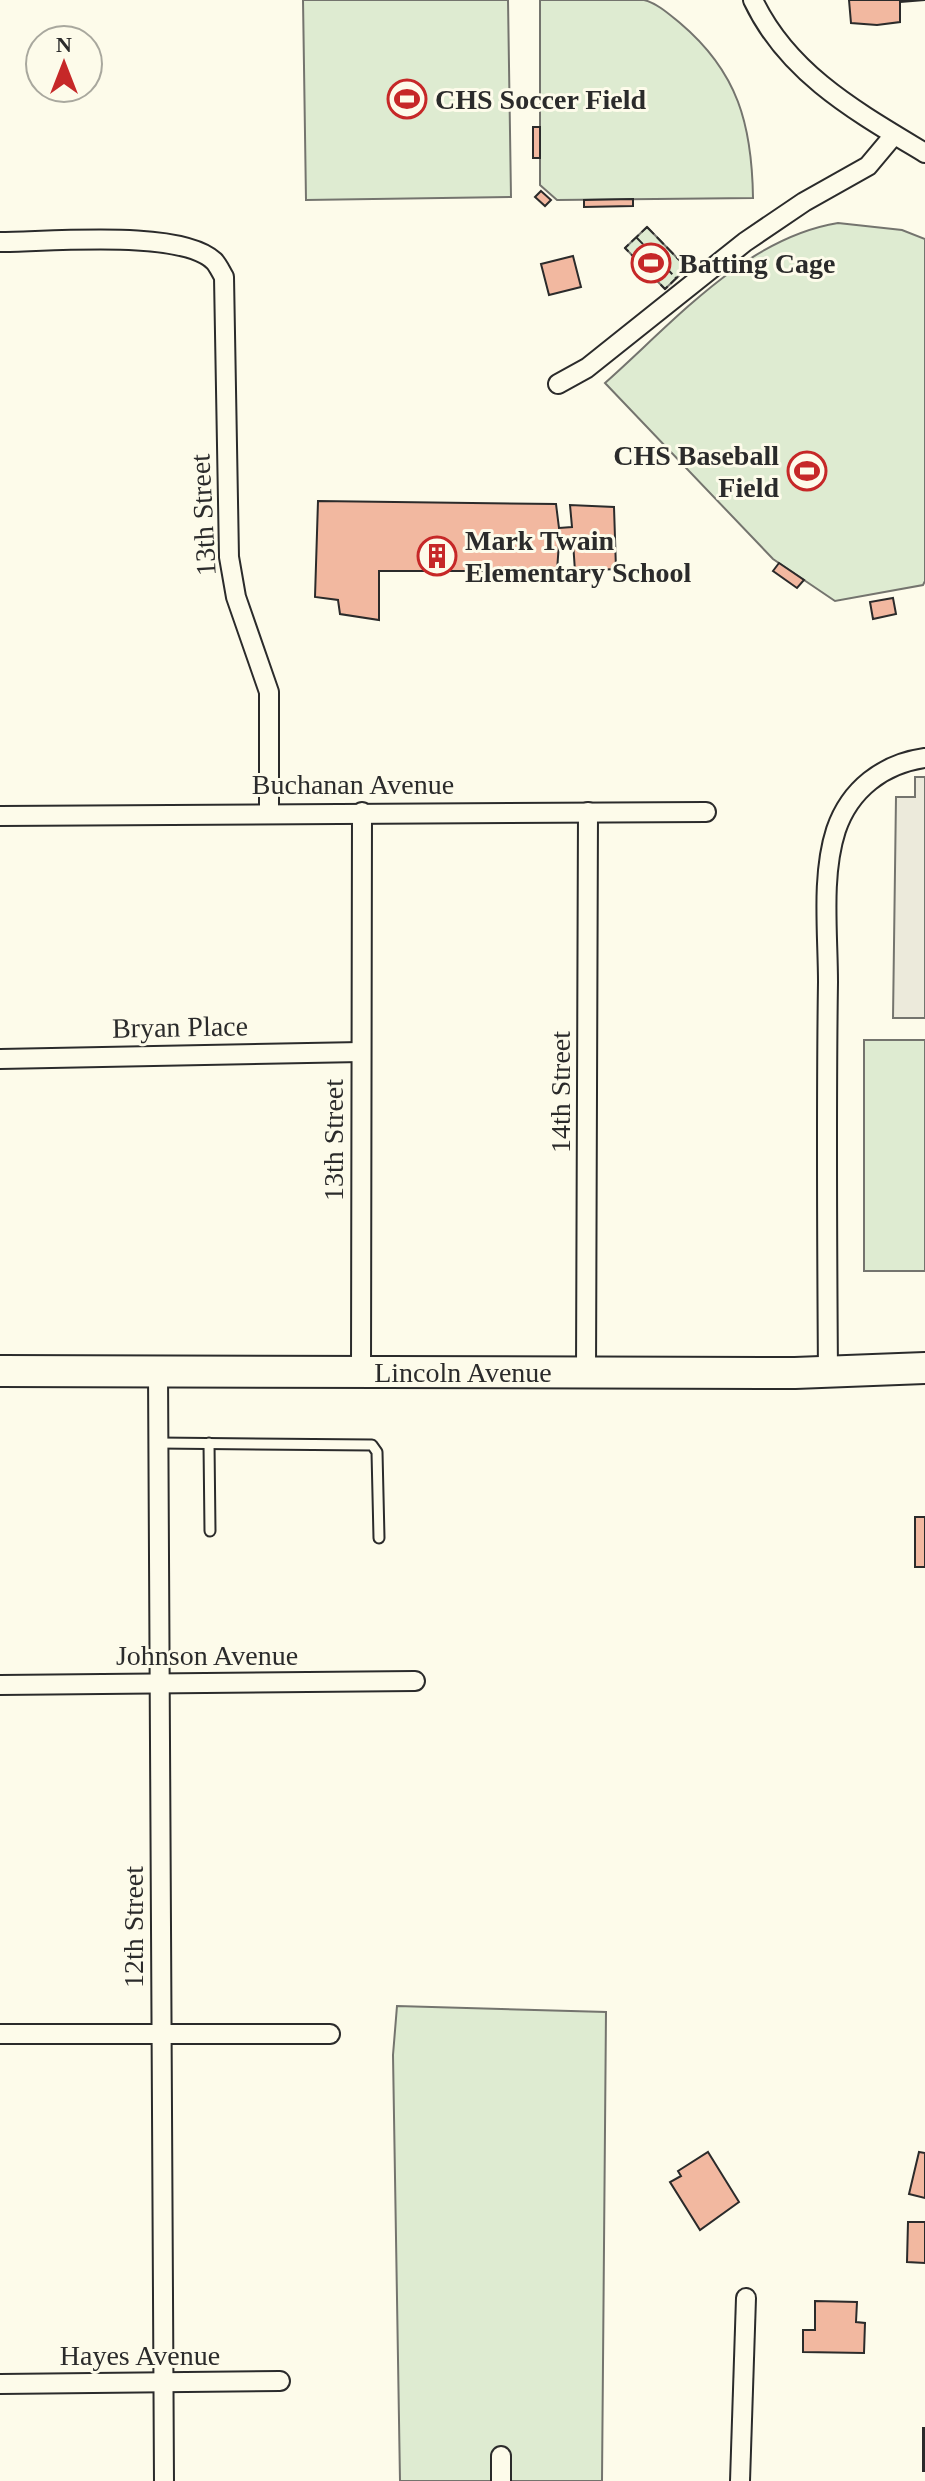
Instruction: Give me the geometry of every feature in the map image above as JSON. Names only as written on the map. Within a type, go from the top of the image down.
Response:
[{"type":"main road","name":"Lincoln Avenue","points":[[0,1371],[828,1373],[925,1368]]},
{"type":"street","points":[[753,0],[767,30],[805,73],[843,104],[925,153]]},
{"type":"street","points":[[558,384],[598,360],[745,242],[804,202],[868,166],[894,135]]},
{"type":"street","name":"13th Street","points":[[0,242],[164,241],[196,250],[214,261],[224,277],[229,557],[236,597],[269,692],[269,812]]},
{"type":"street","points":[[828,1373],[826,1063],[829,883],[836,832],[850,800],[877,774],[904,761],[925,758]]},
{"type":"street","name":"Buchanan Avenue","points":[[0,816],[269,812],[706,812]]},
{"type":"street","name":"13th Street","points":[[361,1372],[362,812]]},
{"type":"street","name":"14th Street","points":[[586,1373],[588,812]]},
{"type":"street","name":"Bryan Place","points":[[0,1059],[361,1052]]},
{"type":"street","name":"12th Street","points":[[158,1372],[164,2481]]},
{"type":"street","name":"Johnson Avenue","points":[[0,1685],[415,1681]]},
{"type":"street","points":[[0,2034],[330,2034]]},
{"type":"street","points":[[740,2481],[746,2298]]},
{"type":"street","name":"Hayes Avenue","points":[[0,2384],[280,2381]]},
{"type":"street","points":[[501,2456],[501,2481]]},
{"type":"lane","points":[[158,1443],[372,1445],[377,1452],[379,1538]]},
{"type":"lane","points":[[209,1443],[210,1531]]},
{"type":"green space","name":"CHS Soccer Field","points":[[303,0],[508,0],[511,197],[306,200]]},
{"type":"green space","points":[[540,0],[644,0],[658,6],[680,23],[716,61],[738,102],[749,147],[753,198],[557,200],[540,185]]},
{"type":"green space","name":"CHS Baseball Field","points":[[838,223],[902,230],[925,239],[925,581],[923,585],[835,601],[773,559],[605,383],[684,310],[741,264],[804,232]]},
{"type":"green space","points":[[647,227],[687,268],[665,289],[625,248]]},
{"type":"green space","points":[[864,1040],[925,1040],[925,1271],[864,1271]]},
{"type":"green space","points":[[397,2006],[606,2012],[602,2481],[400,2481],[393,2055]]},
{"type":"shaded area","points":[[915,777],[925,777],[925,1018],[893,1018],[896,797],[915,797]]},
{"type":"building","points":[[849,0],[925,0],[900,2],[900,22],[877,25],[851,23]]},
{"type":"building","points":[[533,127],[540,127],[540,158],[533,158]]},
{"type":"building","points":[[541,191],[551,200],[545,206],[535,197]]},
{"type":"building","points":[[633,199],[633,206],[584,207],[584,200]]},
{"type":"building","points":[[573,256],[581,287],[549,295],[541,264]]},
{"type":"building","name":"Mark Twain Elementary School","points":[[318,501],[556,504],[559,528],[572,527],[570,505],[614,507],[616,569],[575,571],[573,542],[559,543],[557,571],[379,571],[379,620],[340,614],[338,600],[315,597]]},
{"type":"building","points":[[779,563],[804,580],[797,588],[773,571]]},
{"type":"building","points":[[893,598],[896,614],[873,619],[870,602]]},
{"type":"building","points":[[915,1517],[925,1517],[925,1567],[915,1567]]},
{"type":"building","points":[[708,2152],[739,2202],[700,2230],[670,2182],[681,2176],[678,2171]]},
{"type":"building","points":[[919,2152],[925,2153],[925,2198],[909,2194]]},
{"type":"building","points":[[908,2222],[925,2222],[925,2263],[907,2262]]},
{"type":"building","points":[[815,2301],[857,2302],[856,2322],[865,2323],[864,2353],[803,2352],[803,2330],[815,2330]]},
{"type":"building","points":[[925,2428],[925,2471],[923,2471]]},
{"type":"fence","points":[[647,227],[687,268],[665,289],[625,248],[647,227]]},
{"type":"fence","points":[[636,237],[676,278]]},
{"type":"place","name":"CHS Soccer Field","points":[[407,99]]},
{"type":"place","name":"Batting Cage","points":[[651,263]]},
{"type":"place","name":"CHS Baseball Field","points":[[807,471]]},
{"type":"place","name":"Mark Twain Elementary School","points":[[437,556]]}]
